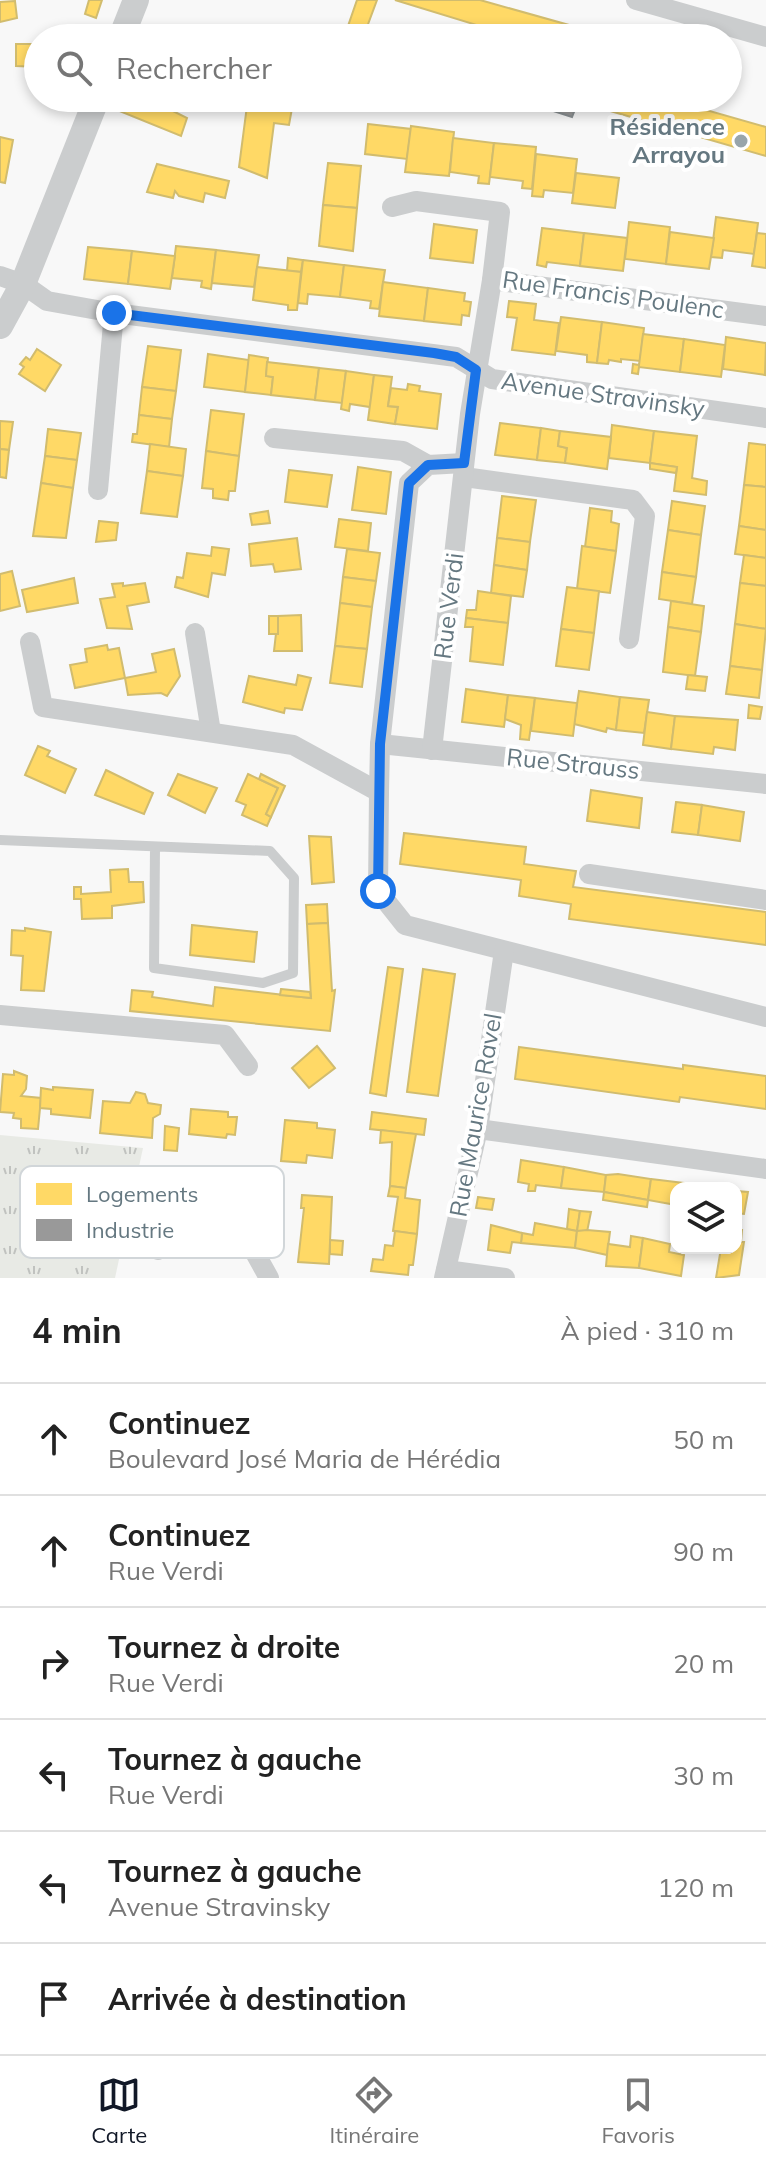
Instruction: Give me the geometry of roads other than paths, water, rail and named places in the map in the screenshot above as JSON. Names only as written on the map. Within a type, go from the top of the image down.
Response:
[{"type":"street","points":[[127,24],[136,0]]},
{"type":"street","points":[[636,0],[720,24]]},
{"type":"street","points":[[742,30],[766,37]]},
{"type":"street","points":[[0,326],[12,280],[90,112]]},
{"type":"street","name":"Rue Francis Poulenc","points":[[392,207],[416,201],[500,212],[492,280],[766,316]]},
{"type":"street","name":"Avenue Stravinsky","points":[[12,280],[47,301],[114,313],[434,353],[456,357],[476,370],[504,381],[766,418]]},
{"type":"street","name":"Rue Verdi","points":[[432,750],[476,370],[492,280]]},
{"type":"street","points":[[98,490],[114,313]]},
{"type":"street","points":[[274,438],[403,451],[428,465],[633,500],[645,516],[629,639]]},
{"type":"street","points":[[428,465],[409,483],[380,744],[378,891],[405,925],[766,1017]]},
{"type":"street","points":[[195,633],[211,732]]},
{"type":"street","points":[[30,642],[43,707],[293,745],[379,792]]},
{"type":"street","name":"Rue Strauss","points":[[380,744],[766,784]]},
{"type":"street","points":[[589,874],[766,900]]},
{"type":"street","name":"Rue Maurice Ravel","points":[[445,1274],[478,1129],[504,951]]},
{"type":"street","points":[[0,1015],[225,1035],[248,1066]]},
{"type":"street","points":[[478,1129],[766,1169]]},
{"type":"street","points":[[258,1258],[269,1278]]},
{"type":"street","points":[[445,1274],[505,1278]]},
{"type":"lane","points":[[0,840],[270,851],[294,878],[293,973],[263,983],[154,968],[155,847]]},
{"type":"place","name":"Résidence Arrayou","points":[[741,141]]}]
